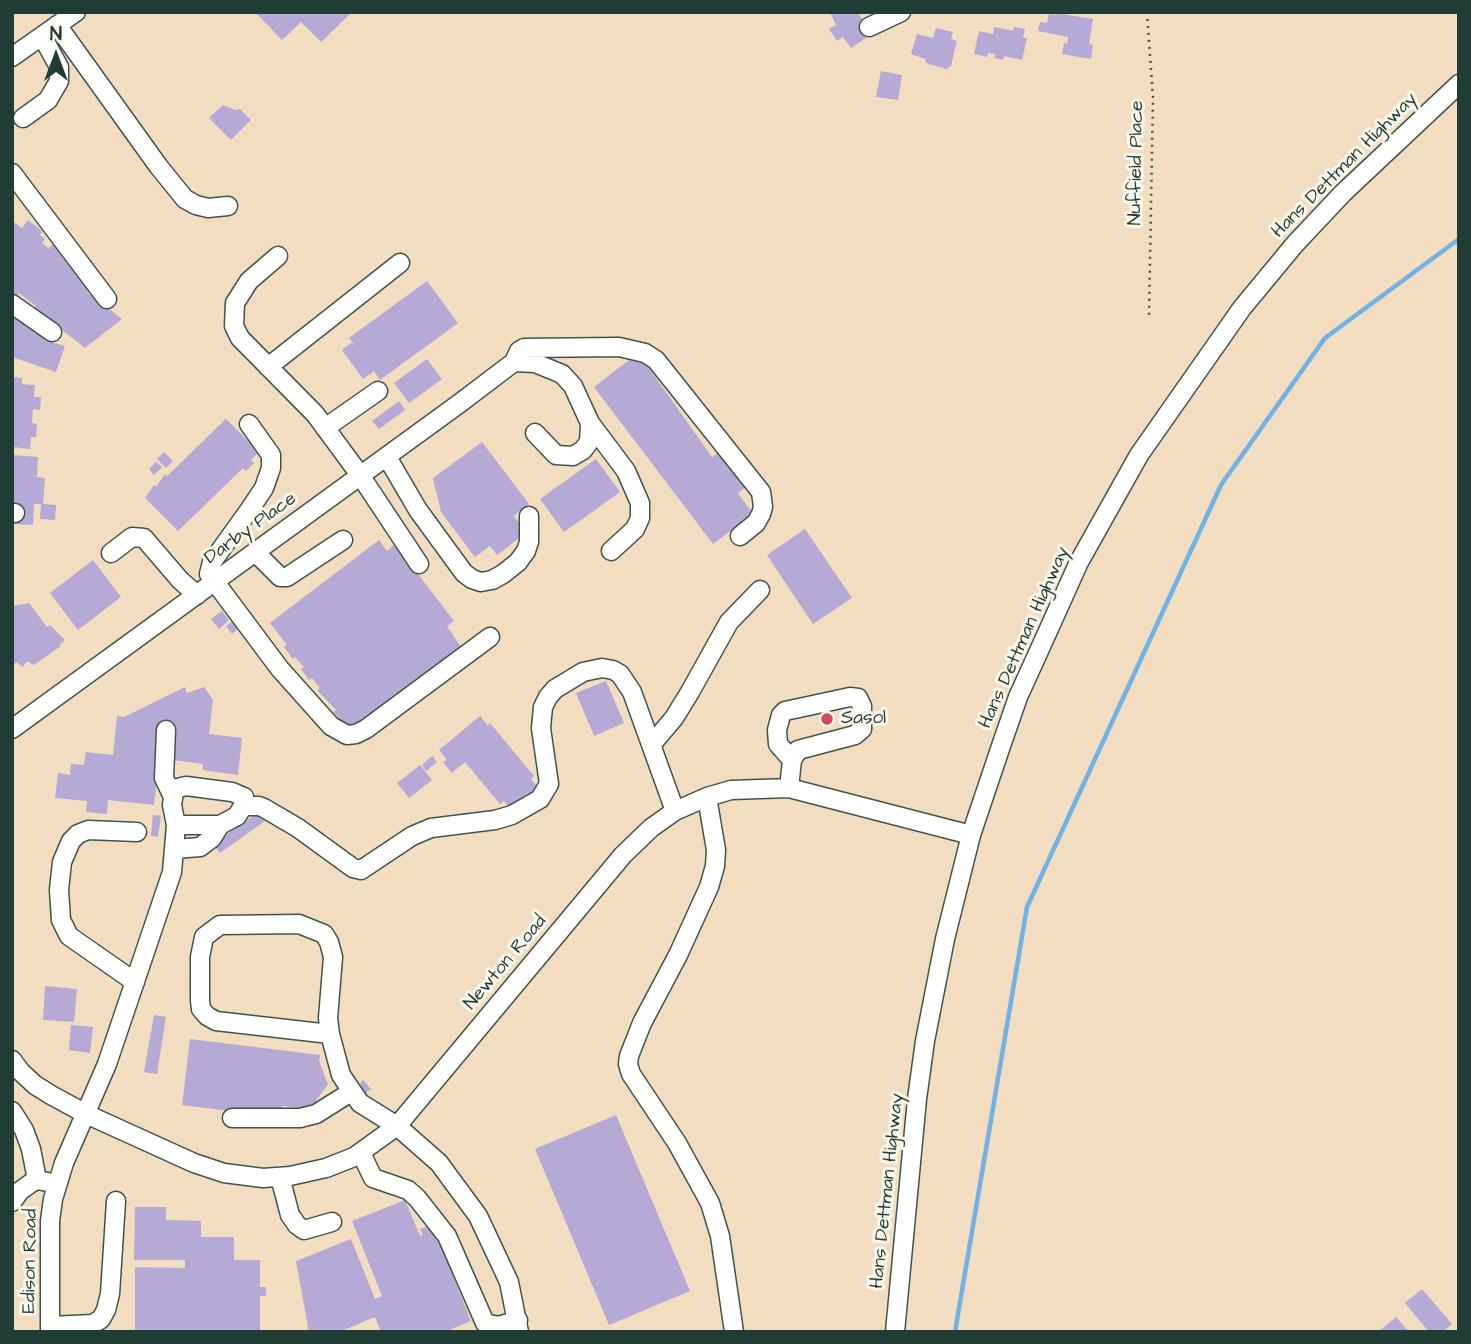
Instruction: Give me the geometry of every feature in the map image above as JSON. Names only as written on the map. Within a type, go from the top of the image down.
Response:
[{"type":"street","points":[[12,57],[76,12]]},
{"type":"street","points":[[869,27],[901,12]]},
{"type":"street","points":[[23,118],[48,100],[58,80],[59,67],[50,31]]},
{"type":"street","points":[[50,31],[185,199],[208,208],[228,206]]},
{"type":"street","name":"Hans Dettman Highway","points":[[895,1332],[925,1041],[946,939],[971,835],[1000,746],[1079,562],[1139,455],[1223,335],[1295,244],[1390,146],[1459,83]]},
{"type":"street","points":[[12,173],[107,299]]},
{"type":"street","points":[[278,256],[241,290],[235,303],[234,326],[240,338],[302,398],[360,475],[418,565]]},
{"type":"street","points":[[268,367],[400,263]]},
{"type":"street","points":[[12,304],[52,331]]},
{"type":"street","name":"Darby Place","points":[[12,729],[387,457],[514,362],[519,351],[533,346],[619,347],[645,353],[656,360],[761,492],[761,514],[756,523],[740,536]]},
{"type":"street","points":[[514,362],[536,363],[562,374],[573,386],[590,423],[626,471],[640,503],[640,518],[635,529],[611,551]]},
{"type":"street","points":[[325,428],[378,391]]},
{"type":"street","points":[[535,433],[556,455],[573,456],[589,442],[590,423]]},
{"type":"street","points":[[249,424],[271,455],[271,468],[257,499],[212,562],[209,574],[279,669],[331,726],[347,735],[366,729],[489,637]]},
{"type":"street","points":[[387,457],[437,537],[464,573],[472,579],[481,582],[492,580],[518,562],[529,542],[529,516]]},
{"type":"street","points":[[111,553],[132,537],[144,538],[180,580],[197,594]]},
{"type":"street","points":[[255,552],[280,577],[287,576],[343,540]]},
{"type":"street","points":[[652,744],[685,701],[729,622],[760,590]]},
{"type":"street","points":[[243,806],[264,808],[298,828],[352,868],[362,870],[412,836],[430,828],[513,816],[540,799],[549,784],[541,729],[543,707],[548,697],[555,689],[583,672],[602,667],[621,674],[632,692],[675,811]]},
{"type":"street","points":[[789,788],[795,753],[805,746],[859,733],[862,726],[862,706],[859,698],[845,698],[785,711],[781,715],[777,730],[778,744],[792,760]]},
{"type":"street","name":"Edison Road","points":[[50,1329],[50,1221],[57,1184],[107,1064],[172,872],[176,825],[173,797],[164,778],[166,730]]},
{"type":"street","points":[[173,797],[178,788],[186,786],[240,794],[244,797],[243,806],[232,820],[220,825],[176,825]]},
{"type":"street","name":"Newton Road","points":[[12,1060],[35,1085],[86,1114],[194,1163],[223,1172],[263,1178],[326,1168],[361,1153],[397,1126],[623,855],[651,828],[675,811],[731,790],[789,788],[971,835]]},
{"type":"street","points":[[707,797],[716,850],[709,887],[678,955],[642,1023],[628,1064],[631,1074],[677,1143],[710,1203],[720,1236],[734,1332]]},
{"type":"street","points":[[175,849],[200,847],[212,838],[220,825]]},
{"type":"street","points":[[135,982],[69,936],[61,920],[58,890],[62,862],[71,841],[78,834],[88,830],[137,832]]},
{"type":"street","points":[[330,1034],[216,1021],[207,1016],[201,1009],[200,990],[200,957],[204,937],[220,925],[299,924],[324,934],[333,957],[328,1018],[341,1075],[351,1091],[370,1111],[397,1126],[439,1164],[478,1216],[509,1282],[518,1326],[478,1327],[447,1236],[408,1190],[373,1178],[361,1153]]},
{"type":"street","points":[[232,1118],[300,1118],[316,1114],[351,1091]]},
{"type":"street","points":[[12,1111],[32,1149],[37,1180]]},
{"type":"street","points":[[279,1177],[290,1215],[297,1225],[304,1230],[332,1222]]},
{"type":"street","points":[[12,1202],[31,1182],[37,1180],[57,1184]]},
{"type":"street","points":[[50,1329],[93,1324],[101,1320],[110,1294],[116,1201]]},
{"type":"path","name":"Nuffield Place","points":[[1147,12],[1153,98],[1149,315]]},
{"type":"building","points":[[352,12],[321,42],[301,22],[282,40],[257,14]]},
{"type":"building","points":[[830,12],[857,12],[872,34],[851,48],[843,37],[837,41],[829,29],[836,25]]},
{"type":"building","points":[[1049,14],[1093,19],[1089,44],[1093,45],[1091,59],[1062,54],[1068,37],[1038,31],[1040,22],[1047,23]]},
{"type":"building","points":[[994,27],[1013,31],[1014,27],[1025,29],[1023,38],[1027,38],[1022,60],[1004,56],[1003,60],[988,53],[987,57],[974,54],[979,31],[993,34]]},
{"type":"building","points":[[936,28],[953,32],[951,39],[957,41],[951,66],[946,69],[926,63],[925,59],[911,54],[917,34],[933,38]]},
{"type":"building","points":[[881,71],[902,75],[898,100],[876,97]]},
{"type":"building","points":[[223,105],[235,110],[240,109],[251,120],[231,140],[209,118]]},
{"type":"building","points":[[28,220],[42,231],[40,235],[45,239],[42,243],[49,249],[54,242],[67,253],[62,258],[84,275],[92,286],[87,292],[122,319],[85,348],[19,293],[16,297],[12,293],[12,221],[22,228]]},
{"type":"building","points":[[427,281],[458,323],[380,380],[374,371],[363,379],[342,350],[351,343],[355,346],[349,338]]},
{"type":"building","points":[[12,317],[47,329],[44,340],[65,346],[56,372],[12,357]]},
{"type":"building","points":[[427,359],[442,379],[409,403],[394,383]]},
{"type":"building","points":[[629,360],[646,364],[712,457],[723,449],[749,485],[738,493],[753,514],[713,544],[594,387]]},
{"type":"building","points":[[12,377],[22,378],[22,384],[35,385],[34,397],[41,397],[40,410],[33,409],[32,423],[37,424],[36,437],[31,437],[30,449],[12,447]]},
{"type":"building","points":[[399,401],[405,410],[379,429],[372,421]]},
{"type":"building","points":[[226,419],[259,452],[246,471],[243,468],[178,531],[145,498],[165,474],[167,476]]},
{"type":"building","points":[[482,442],[529,504],[514,516],[526,533],[497,555],[490,546],[475,557],[441,512],[433,478]]},
{"type":"building","points":[[164,452],[173,461],[166,468],[157,459]]},
{"type":"building","points":[[12,455],[38,457],[37,477],[45,478],[43,504],[56,505],[55,520],[40,519],[41,504],[34,504],[33,525],[12,524]]},
{"type":"building","points":[[596,459],[620,492],[564,532],[540,499]]},
{"type":"building","points":[[156,462],[162,467],[154,475],[149,469]]},
{"type":"building","points":[[805,529],[852,598],[813,624],[767,555]]},
{"type":"building","points":[[379,540],[387,551],[395,544],[454,621],[447,626],[462,649],[353,732],[333,712],[336,710],[317,690],[320,688],[312,678],[309,680],[301,669],[304,667],[295,657],[293,659],[284,647],[287,645],[270,623]]},
{"type":"building","points":[[93,560],[121,597],[78,630],[50,593]]},
{"type":"building","points":[[29,603],[47,627],[50,625],[65,640],[59,645],[61,646],[34,665],[27,661],[23,667],[16,662],[12,667],[12,606]]},
{"type":"building","points":[[222,611],[229,620],[219,629],[211,619]]},
{"type":"building","points":[[233,621],[239,628],[232,634],[226,626]]},
{"type":"building","points":[[606,681],[624,723],[594,736],[576,693]]},
{"type":"building","points":[[185,687],[187,693],[204,687],[213,700],[209,734],[242,738],[238,775],[203,770],[203,764],[172,760],[160,752],[154,805],[108,800],[107,814],[86,812],[87,801],[55,798],[58,773],[70,775],[71,764],[84,765],[86,752],[113,755],[117,716],[124,717]]},
{"type":"building","points":[[480,716],[488,726],[490,723],[534,776],[531,779],[539,789],[512,812],[504,801],[500,804],[465,762],[452,773],[443,762],[447,760],[439,750]]},
{"type":"building","points":[[432,756],[437,762],[426,771],[422,765]]},
{"type":"building","points":[[420,765],[432,780],[409,798],[397,783]]},
{"type":"building","points":[[259,812],[265,821],[220,853],[213,844]]},
{"type":"building","points":[[153,815],[161,816],[158,837],[151,836]]},
{"type":"building","points":[[45,986],[77,989],[74,1022],[43,1020]]},
{"type":"building","points":[[154,1015],[166,1017],[157,1074],[144,1072]]},
{"type":"building","points":[[71,1025],[93,1027],[90,1053],[69,1050]]},
{"type":"building","points":[[190,1039],[320,1055],[319,1061],[328,1084],[313,1105],[313,1110],[283,1106],[278,1113],[261,1115],[182,1105]]},
{"type":"building","points":[[363,1080],[371,1089],[365,1094],[360,1088]]},
{"type":"building","points":[[616,1115],[690,1291],[609,1325],[535,1149]]},
{"type":"building","points":[[405,1200],[420,1236],[423,1235],[420,1229],[431,1225],[435,1231],[471,1321],[444,1332],[381,1332],[375,1317],[344,1330],[345,1332],[309,1332],[296,1261],[351,1239],[375,1299],[382,1296],[352,1221]]},
{"type":"building","points":[[135,1207],[166,1207],[166,1220],[201,1221],[201,1237],[234,1237],[234,1260],[260,1260],[260,1287],[266,1287],[266,1296],[260,1296],[260,1332],[135,1332],[135,1267],[185,1268],[185,1260],[134,1260]]},
{"type":"building","points":[[1422,1289],[1452,1324],[1443,1332],[1429,1332],[1405,1303]]},
{"type":"building","points":[[1396,1317],[1409,1332],[1378,1332]]},
{"type":"waterway","points":[[955,1332],[1027,907],[1221,485],[1325,338],[1459,239]]},
{"type":"place","name":"Sasol","points":[[827,719]]}]
